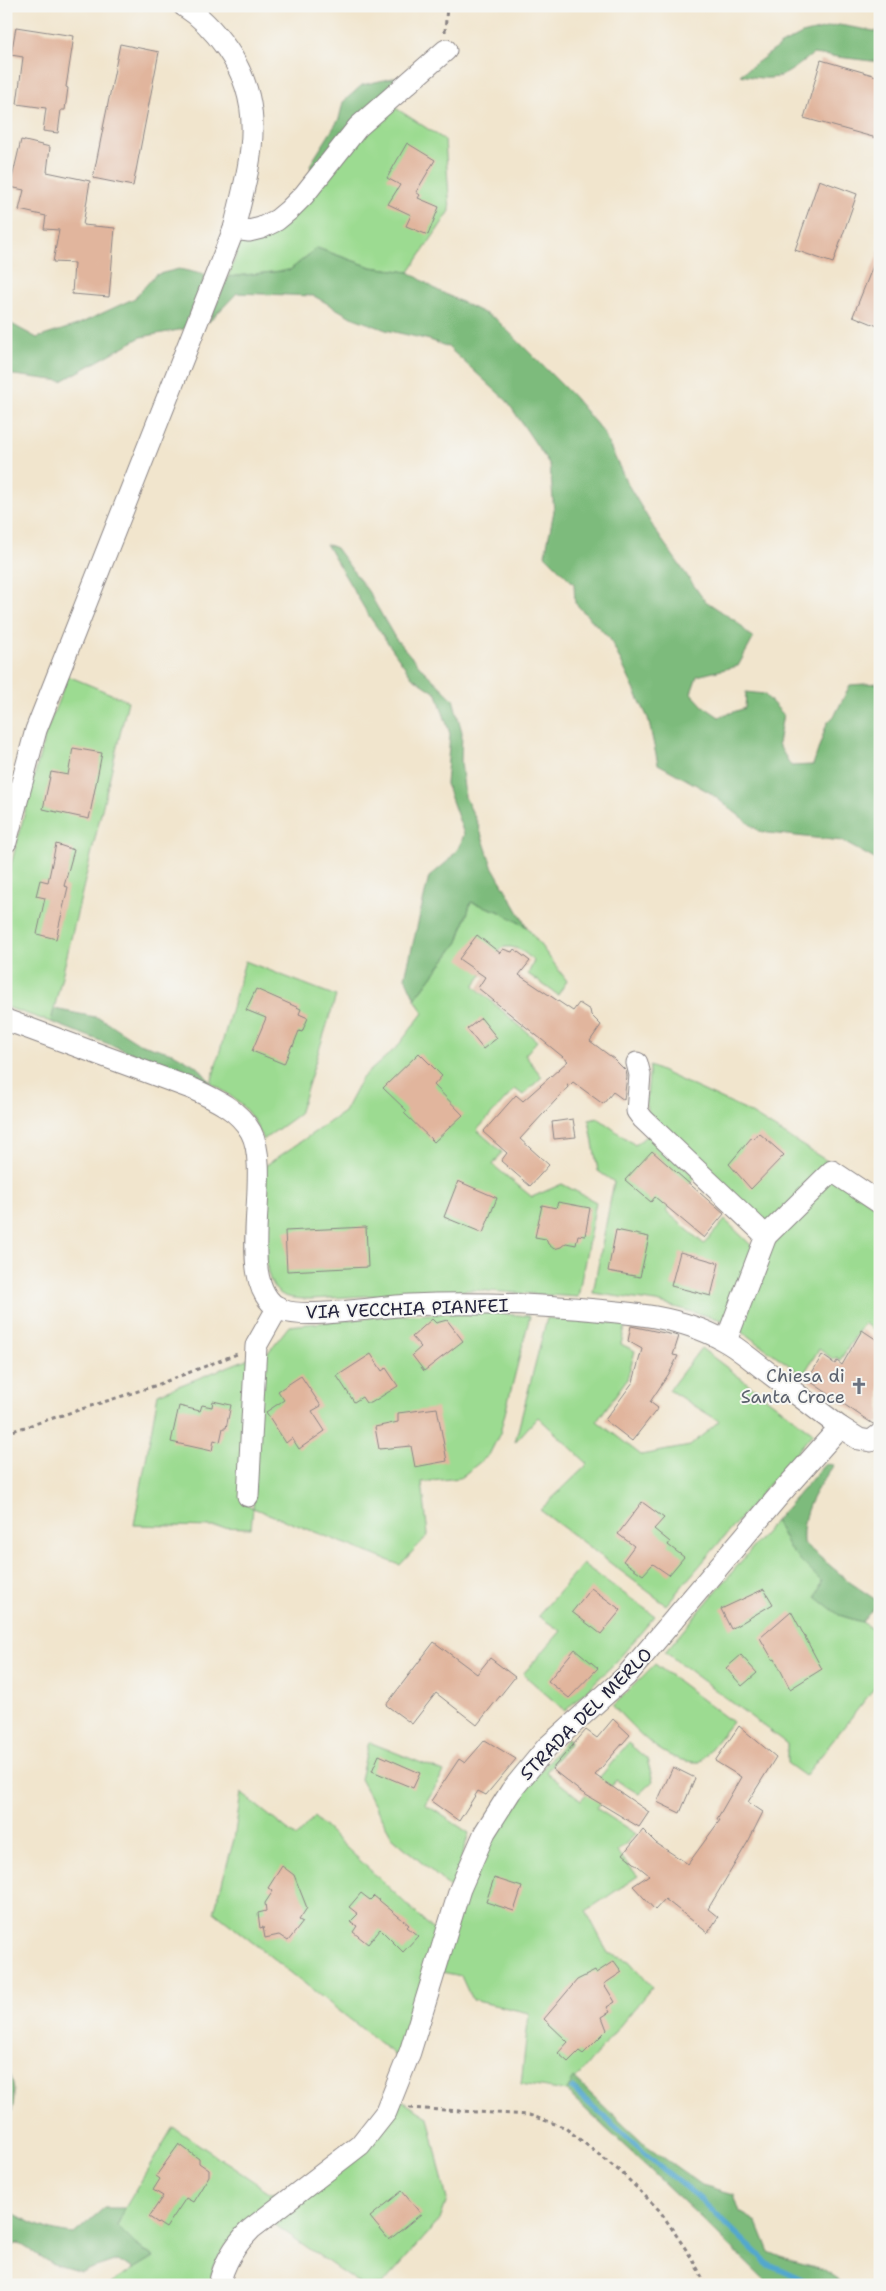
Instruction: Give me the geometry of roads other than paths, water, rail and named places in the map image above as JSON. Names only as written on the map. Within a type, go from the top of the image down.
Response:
[{"type":"street","points":[[6,842],[36,730],[234,229],[253,141],[251,100],[244,79],[222,41],[199,16],[184,6]]},
{"type":"street","points":[[234,229],[249,231],[261,228],[277,220],[290,210],[358,127],[446,50]]},
{"type":"street","points":[[6,1020],[193,1089],[214,1099],[237,1115],[251,1133],[258,1155],[258,1274],[264,1293],[272,1304],[278,1307],[256,1346],[248,1496]]},
{"type":"street","points":[[637,1063],[640,1075],[637,1111],[766,1236]]},
{"type":"street","points":[[726,1341],[766,1236],[832,1171],[880,1203]]},
{"type":"street","name":"VIA VECCHIA PIANFEI","points":[[278,1307],[293,1313],[305,1314],[390,1306],[457,1303],[583,1309],[654,1317],[695,1328],[726,1341],[840,1427]]},
{"type":"street","points":[[840,1427],[859,1439],[871,1441],[880,1434]]},
{"type":"street","name":"STRADA DEL MERLO","points":[[219,2285],[228,2258],[244,2236],[360,2145],[377,2126],[391,2104],[413,2043],[460,1889],[474,1853],[497,1811],[511,1791],[547,1747],[626,1676],[782,1492],[840,1427]]},
{"type":"waterway","points":[[572,2088],[659,2166],[700,2199],[767,2263],[814,2285]]},
{"type":"place","name":"Chiesa di Santa Croce","points":[[859,1386]]}]
